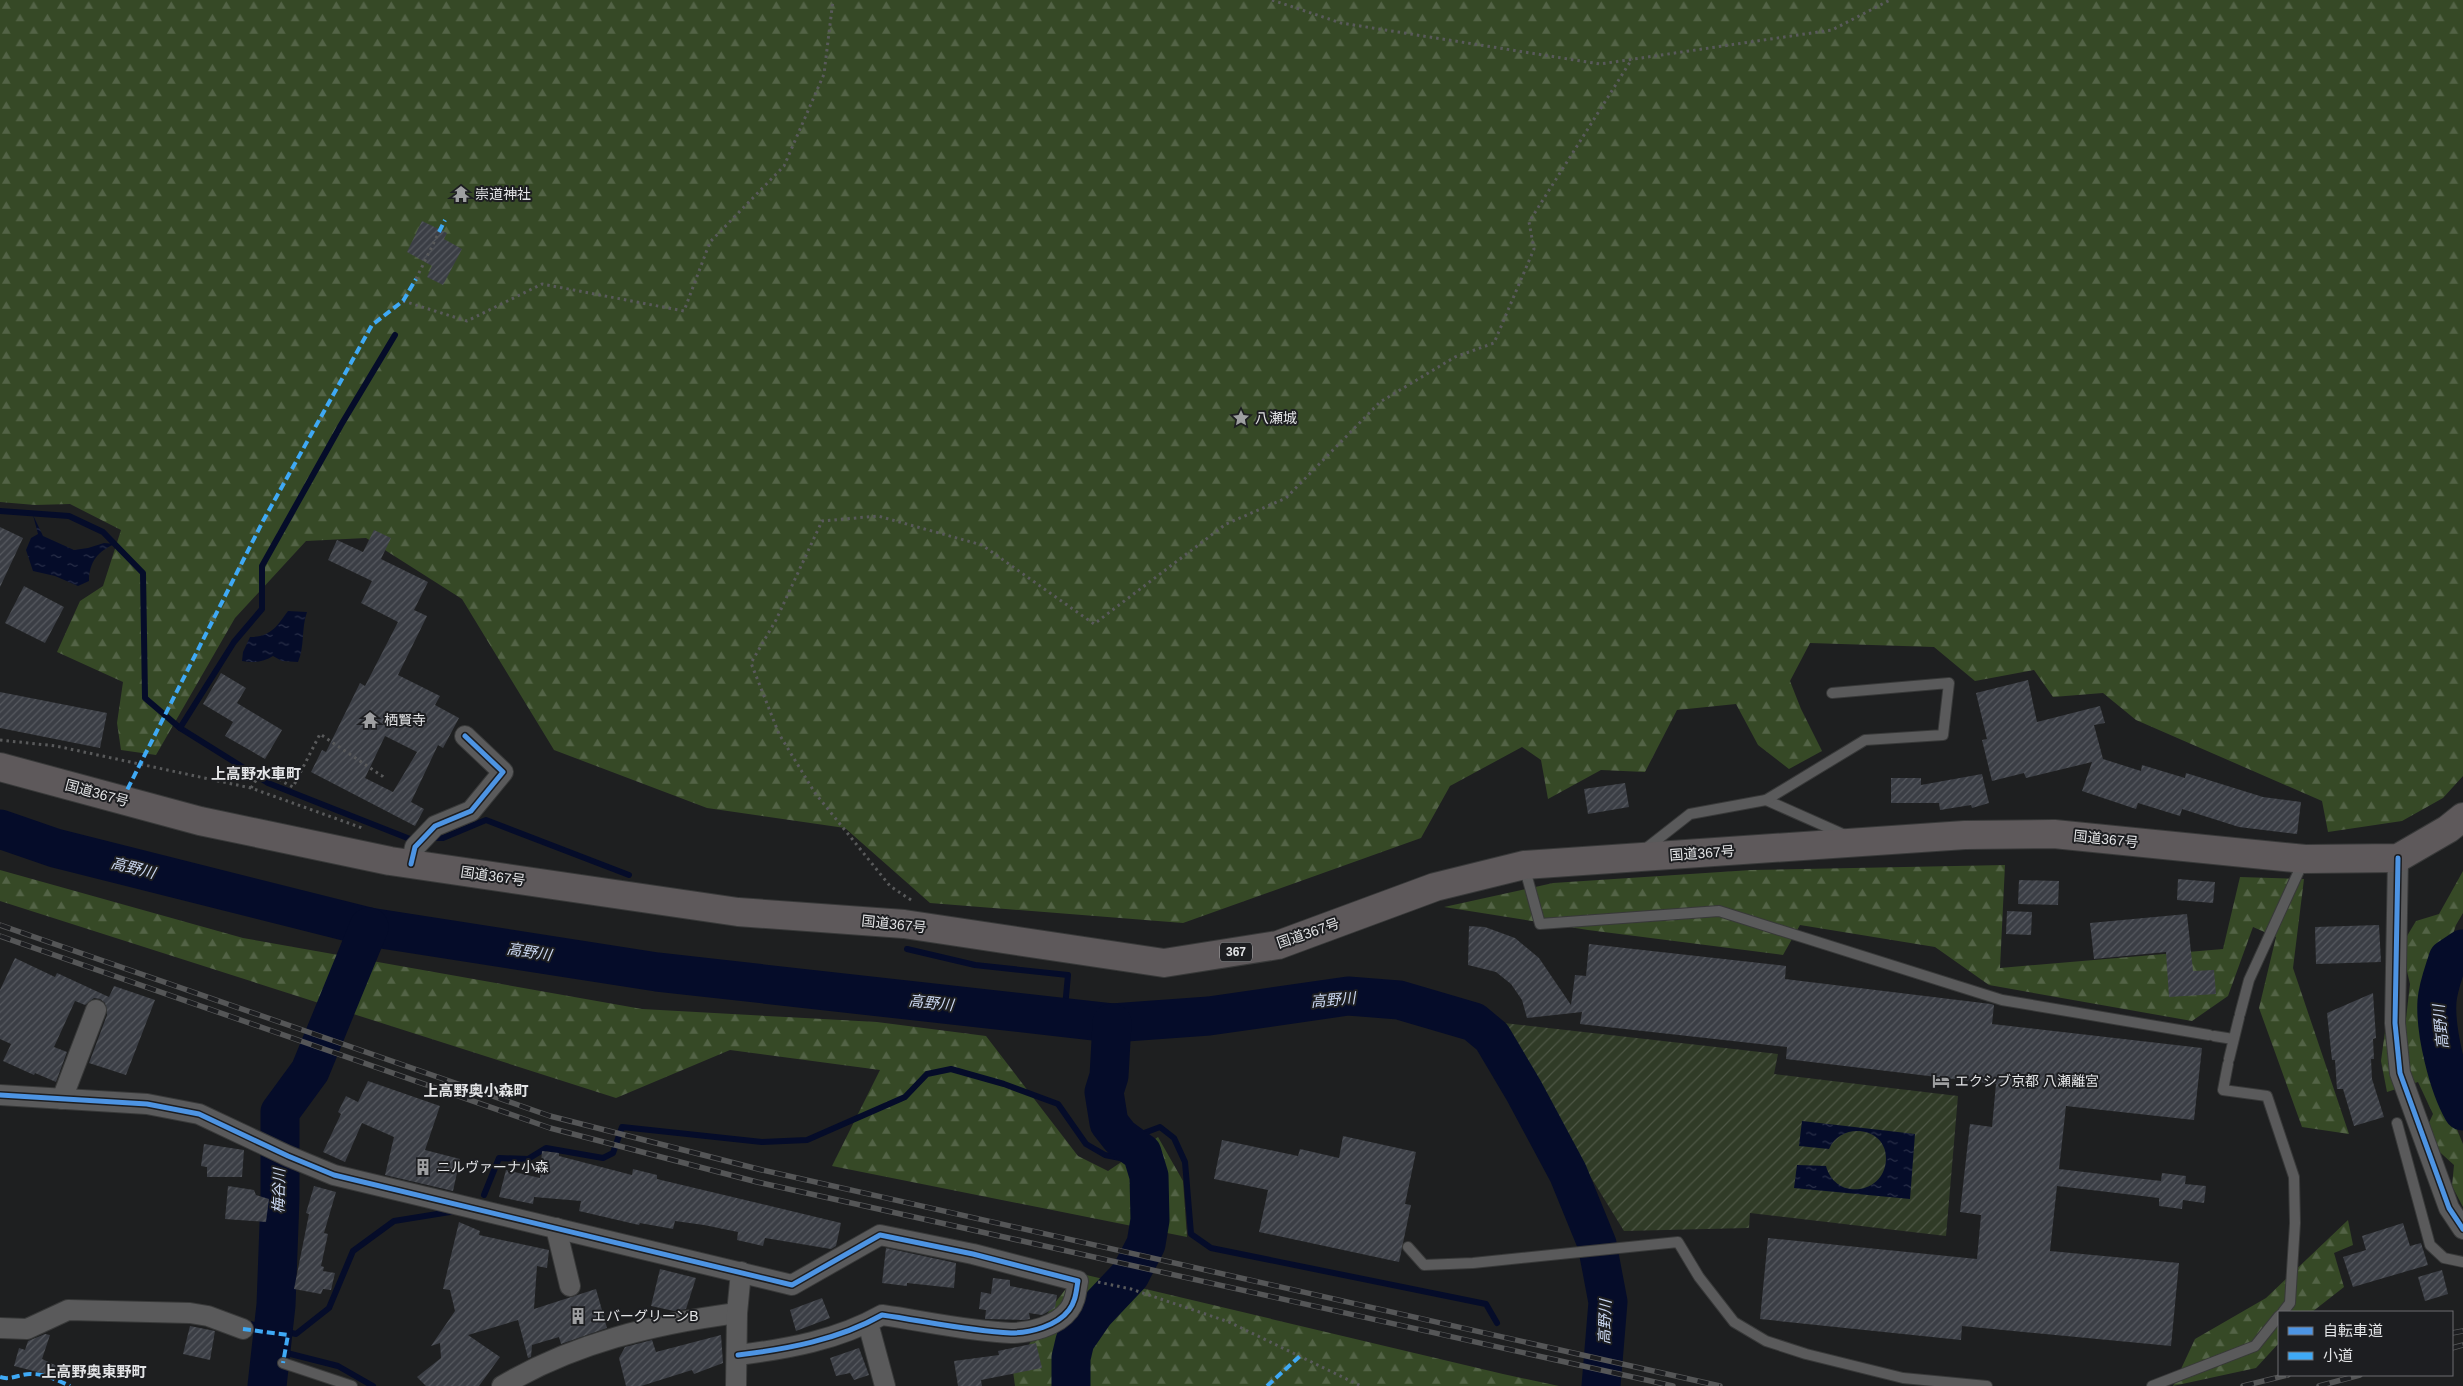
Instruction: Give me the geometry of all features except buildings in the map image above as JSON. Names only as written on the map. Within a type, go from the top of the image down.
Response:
[{"type":"highway","name":"国道367号","points":[[0,767],[200,821],[411,864],[738,912],[904,924],[1164,963],[1278,945],[1435,886],[1524,865],[1964,835],[2054,834],[2304,859],[2398,858],[2448,829],[2463,817]]},
{"type":"street","points":[[411,864],[415,847],[435,826],[471,811],[503,772],[465,736]]},
{"type":"street","points":[[2398,858],[2395,1023],[2400,1073],[2449,1208],[2463,1229]]},
{"type":"street","points":[[62,1099],[96,1010]]},
{"type":"street","points":[[0,1095],[147,1104],[199,1114],[270,1148],[334,1175],[792,1285],[880,1235],[973,1254],[1078,1281],[1074,1302],[1069,1310],[1061,1318],[1038,1329],[1012,1333],[882,1316],[868,1323],[790,1349],[738,1355]]},
{"type":"street","points":[[556,1228],[570,1286]]},
{"type":"street","points":[[736,1386],[738,1355],[737,1313],[741,1272]]},
{"type":"street","points":[[0,1328],[27,1329],[68,1310],[190,1313],[208,1316],[243,1329]]},
{"type":"street","points":[[502,1386],[556,1358],[613,1337],[678,1321],[737,1313]]},
{"type":"street","points":[[868,1323],[885,1386]]},
{"type":"lane","points":[[1635,857],[1690,814],[1766,800],[1865,740],[1943,735],[1949,683],[1832,694]]},
{"type":"lane","points":[[1766,800],[1860,842]]},
{"type":"lane","points":[[2284,1311],[2290,1304],[2295,1224],[2294,1177],[2267,1096],[2223,1090],[2233,1039],[2249,980],[2304,859]]},
{"type":"lane","points":[[1524,865],[1540,924],[1719,911],[2002,1000],[2233,1039]]},
{"type":"lane","points":[[2397,1123],[2430,1245],[2444,1258],[2463,1262]]},
{"type":"lane","points":[[1408,1246],[1424,1265],[1473,1263],[1678,1242],[1699,1276],[1734,1322],[1766,1341],[1806,1354],[1903,1378],[1987,1386]]},
{"type":"lane","points":[[2152,1386],[2255,1346],[2278,1317]]},
{"type":"lane","points":[[283,1363],[352,1386]]},
{"type":"path","points":[[402,302],[467,321],[542,284],[684,311],[710,242],[784,166],[824,74],[833,0]]},
{"type":"path","points":[[1272,0],[1341,23],[1600,64],[1832,30],[1890,0]]},
{"type":"path","points":[[913,901],[890,886],[815,793],[779,734],[750,662],[776,620],[822,521],[878,516],[982,545],[1094,624],[1226,524],[1286,498],[1380,402],[1456,357],[1494,343],[1534,249],[1529,222],[1632,59]]},
{"type":"path","points":[[416,279],[439,232]]},
{"type":"path","points":[[252,788],[262,771],[293,787],[320,734],[382,776],[384,773]]},
{"type":"path","points":[[0,740],[56,746],[252,788],[370,831]]},
{"type":"path","points":[[1107,1282],[1229,1322],[1361,1386]]},
{"type":"green space","points":[[0,0],[2463,0],[2463,776],[2443,798],[2402,821],[2328,832],[2322,801],[2136,720],[2103,693],[2053,697],[2034,670],[1975,681],[1934,647],[1810,643],[1790,681],[1801,709],[1822,751],[1789,769],[1758,745],[1736,704],[1677,710],[1645,772],[1601,770],[1548,799],[1541,760],[1522,747],[1450,786],[1421,838],[1183,923],[930,903],[845,828],[707,808],[554,750],[462,599],[366,538],[306,541],[235,618],[156,755],[121,750],[117,723],[123,682],[57,652],[80,601],[103,586],[121,530],[70,504],[35,505],[0,502]]},
{"type":"green space","points":[[2005,865],[2000,968],[2223,949],[2240,877],[2304,879],[2293,968],[2349,1134],[2302,1127],[2259,1008],[2276,937],[2253,927],[2228,996],[2192,1021],[1989,985],[1935,947],[1800,925],[1783,955],[1588,930],[1444,907],[1553,883],[1751,870]]},
{"type":"green space","points":[[0,870],[243,938],[642,1009],[877,1022],[986,1036],[1078,1156],[1108,1171],[1158,1137],[1183,1181],[1187,1237],[832,1166],[880,1070],[730,1050],[616,1098],[0,901]]},
{"type":"green space","points":[[2463,871],[2463,913],[2456,925],[2431,999],[2434,1074],[2463,1144],[2463,1207],[2452,1186],[2454,1165],[2433,1146],[2426,1129],[2433,1114],[2418,1082],[2387,1092],[2381,1061],[2385,1031],[2405,1027],[2410,984],[2401,946],[2416,921],[2439,914]]},
{"type":"green space","points":[[1495,1022],[1778,1054],[1774,1074],[1958,1096],[1946,1236],[1750,1213],[1749,1228],[1624,1231]]},
{"type":"green space","points":[[2348,1220],[2353,1245],[2334,1253],[2344,1287],[2313,1311],[2278,1311],[2278,1344],[2256,1368],[2173,1386],[2195,1339],[2266,1298]]},
{"type":"green space","points":[[1078,1273],[1559,1386],[1015,1386],[1013,1371],[1051,1308]]},
{"type":"water","points":[[33,515],[43,536],[74,550],[104,543],[115,544],[99,554],[91,568],[89,581],[78,586],[55,576],[33,571],[26,550],[31,538],[38,534]]},
{"type":"water","points":[[288,611],[307,612],[302,650],[298,662],[282,661],[273,656],[258,662],[242,661],[243,652],[250,637],[263,635],[273,630]]},
{"type":"water","points":[[1802,1121],[1915,1134],[1910,1199],[1794,1188],[1797,1165],[1826,1166],[1831,1177],[1839,1185],[1849,1189],[1859,1189],[1869,1186],[1877,1180],[1884,1171],[1886,1159],[1884,1148],[1879,1140],[1872,1134],[1862,1132],[1853,1131],[1843,1134],[1835,1140],[1829,1149],[1799,1146]]},
{"type":"waterway","points":[[180,728],[234,642],[262,609],[262,566],[341,425],[395,335]]},
{"type":"waterway","points":[[0,511],[69,516],[103,532],[143,573],[145,698],[180,728],[268,783],[410,839],[416,838]]},
{"type":"waterway","points":[[429,838],[443,838],[486,820],[629,875]]},
{"type":"waterway","name":"高野川","points":[[0,829],[55,848],[369,927],[657,972],[1112,1023],[1209,1016],[1348,996],[1399,1000],[1474,1022],[1492,1037],[1524,1091],[1568,1173],[1597,1244],[1608,1302],[1601,1386]]},
{"type":"waterway","name":"梅谷川","points":[[267,1386],[276,1305],[280,1198],[280,1112],[310,1071],[369,927]]},
{"type":"waterway","points":[[907,949],[975,965],[1068,975],[1064,1018]]},
{"type":"waterway","name":"高野川","points":[[2463,949],[2448,959],[2437,1001],[2440,1042],[2452,1087],[2463,1111]]},
{"type":"waterway","points":[[1071,1386],[1071,1358],[1075,1341],[1095,1312],[1130,1275],[1146,1244],[1150,1220],[1149,1176],[1142,1153],[1120,1137],[1109,1123],[1104,1092],[1109,1076],[1112,1023]]},
{"type":"waterway","points":[[484,1195],[499,1158],[528,1159],[546,1148],[603,1158],[613,1153],[622,1127],[762,1142],[807,1140],[905,1097],[927,1074],[951,1069],[1004,1084],[1058,1104],[1086,1144],[1105,1155],[1125,1159],[1144,1133],[1160,1127],[1174,1138],[1185,1162],[1191,1234],[1211,1248],[1486,1304],[1497,1323]]},
{"type":"waterway","points":[[245,1323],[296,1334],[329,1308],[353,1251],[394,1221],[456,1211]]},
{"type":"waterway","points":[[271,1349],[338,1366],[373,1386]]},
{"type":"railway","points":[[0,925],[550,1116],[762,1170],[1720,1386]]},
{"type":"railway","points":[[0,936],[550,1128],[757,1182],[1673,1386]]},
{"type":"railway","points":[[2453,1333],[2463,1331]]},
{"type":"railway","points":[[2453,1348],[2463,1345]]},
{"type":"railway","points":[[2243,1386],[2284,1376]]},
{"type":"railway","points":[[2319,1386],[2356,1376]]},
{"type":"marked path","points":[[439,232],[445,220]]},
{"type":"marked path","points":[[122,800],[263,521],[372,325],[403,301],[416,279]]},
{"type":"marked path","points":[[243,1329],[288,1335],[283,1363]]},
{"type":"marked path","points":[[1267,1386],[1300,1356]]},
{"type":"marked path","points":[[0,1377],[8,1378],[37,1374],[70,1386]]},
{"type":"cycle path","points":[[411,864],[415,847],[435,826],[471,811],[503,772],[465,736]]},
{"type":"cycle path","points":[[2398,858],[2395,1023],[2400,1073],[2449,1208],[2463,1229]]},
{"type":"cycle path","points":[[0,1095],[147,1104],[199,1114],[288,1156],[334,1175],[792,1285],[880,1235],[973,1254],[1078,1281],[1074,1300],[1064,1316],[1043,1328],[1035,1330],[1018,1333],[995,1332],[882,1315],[865,1324],[830,1337],[775,1350],[738,1355]]},
{"type":"place","name":"崇道神社","points":[[461,194]]},
{"type":"place","name":"八瀬城","points":[[1241,418]]},
{"type":"place","name":"栖賢寺","points":[[370,720]]},
{"type":"place","name":"エクシブ京都 八瀬離宮","points":[[1941,1081]]},
{"type":"place","name":"ニルヴァーナ小森","points":[[423,1167]]},
{"type":"place","name":"エバーグリーンB","points":[[578,1316]]},
{"type":"district","name":"上高野水車町","points":[[256,774]]},
{"type":"district","name":"上高野奥小森町","points":[[476,1091]]},
{"type":"district","name":"上高野奥東野町","points":[[94,1372]]}]
